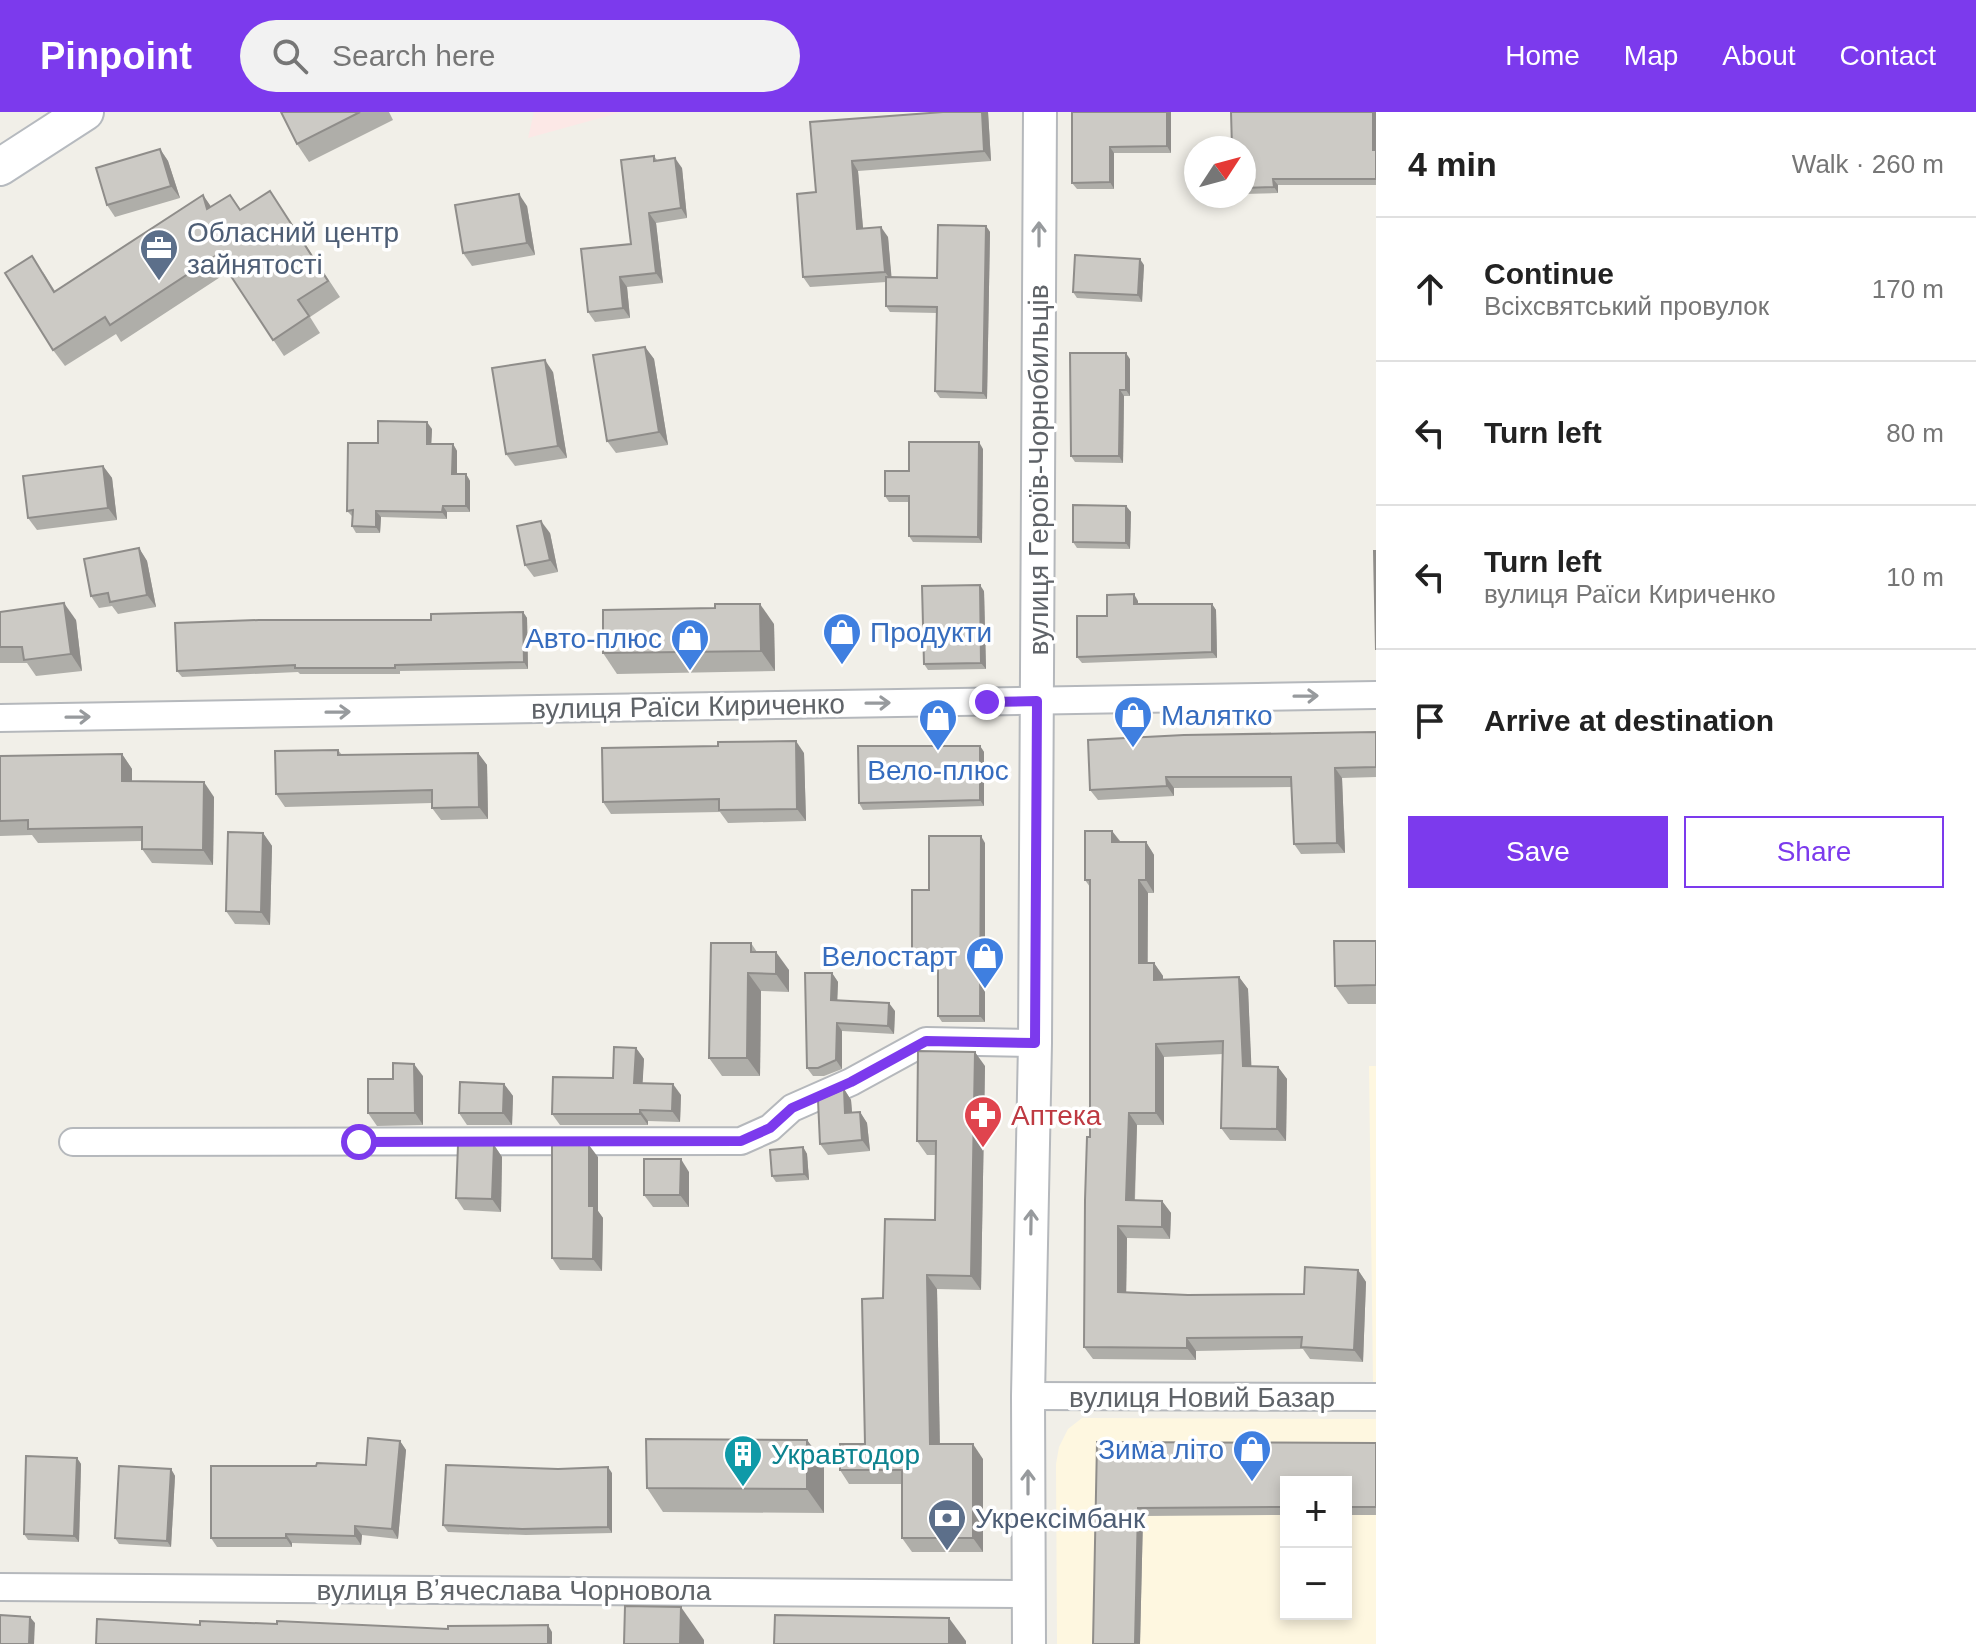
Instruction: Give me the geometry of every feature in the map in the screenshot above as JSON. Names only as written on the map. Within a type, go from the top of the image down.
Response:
[{"type":"main road","points":[[0,167],[85,112]]},
{"type":"street","name":"вулиця Героїв-Чорнобильців","points":[[1029,1644],[1028,1396],[1035,1043],[1040,112]]},
{"type":"street","name":"вулиця Раїси Кириченко","points":[[0,718],[1376,695]]},
{"type":"street","points":[[73,1142],[741,1141],[770,1128],[792,1108],[851,1082],[926,1041],[1035,1043]]},
{"type":"street","name":"вулиця Новий Базар","points":[[1028,1396],[1376,1397]]},
{"type":"street","name":"вулиця Вʼячеслава Чорновола","points":[[0,1587],[1028,1594]]},
{"type":"shaded area","points":[[534,112],[622,112],[528,138]]},
{"type":"shaded area","points":[[1369,1066],[1376,1066],[1376,1382],[1373,1382]]},
{"type":"shaded area","points":[[1082,1418],[1376,1419],[1376,1644],[1057,1644],[1056,1464],[1059,1447],[1068,1429]]},
{"type":"building","points":[[281,112],[360,112],[297,144]]},
{"type":"building","points":[[982,112],[984,151],[852,161],[857,229],[881,227],[885,272],[803,277],[797,194],[816,192],[810,122]]},
{"type":"building","points":[[1072,112],[1167,112],[1167,146],[1110,147],[1110,182],[1072,183]]},
{"type":"building","points":[[1231,112],[1373,112],[1376,179],[1273,179],[1274,187],[1256,188],[1256,136],[1232,136]]},
{"type":"building","points":[[160,149],[171,186],[107,205],[96,168]]},
{"type":"building","points":[[654,156],[654,161],[675,158],[681,208],[649,213],[656,273],[620,277],[623,308],[588,312],[581,249],[631,244],[621,160]]},
{"type":"building","name":"Обласний центр зайнятості","points":[[270,191],[328,281],[298,300],[309,316],[273,340],[217,255],[110,325],[105,317],[53,350],[5,273],[32,256],[54,292],[203,195],[207,209],[230,195],[240,210]]},
{"type":"building","points":[[519,194],[527,243],[463,253],[455,205]]},
{"type":"building","points":[[938,225],[986,226],[983,393],[935,391],[937,307],[886,306],[886,277],[937,278]]},
{"type":"building","points":[[1075,255],[1140,259],[1138,295],[1073,292]]},
{"type":"building","points":[[645,347],[659,432],[607,441],[593,355]]},
{"type":"building","points":[[1070,353],[1126,353],[1126,390],[1120,390],[1119,456],[1071,456]]},
{"type":"building","points":[[545,360],[558,446],[506,454],[492,368]]},
{"type":"building","points":[[378,421],[427,422],[427,444],[453,444],[452,474],[466,474],[466,506],[443,506],[442,512],[376,511],[376,527],[352,526],[353,510],[347,511],[348,443],[378,443]]},
{"type":"building","points":[[909,442],[979,442],[978,537],[909,536],[909,496],[885,496],[885,471],[909,471]]},
{"type":"building","points":[[103,466],[108,508],[28,518],[23,476]]},
{"type":"building","points":[[1073,505],[1126,506],[1126,543],[1073,542]]},
{"type":"building","points":[[541,521],[550,560],[525,565],[517,526]]},
{"type":"building","points":[[139,548],[147,595],[110,602],[108,593],[91,596],[84,559]]},
{"type":"building","points":[[1374,551],[1376,551],[1376,650]]},
{"type":"building","points":[[980,585],[981,663],[924,664],[922,586]]},
{"type":"building","points":[[1134,594],[1134,604],[1212,604],[1212,652],[1077,657],[1077,616],[1107,616],[1107,595]]},
{"type":"building","points":[[64,603],[71,654],[24,660],[22,647],[0,647],[0,612]]},
{"type":"building","points":[[715,604],[760,604],[761,651],[603,653],[603,610],[715,608]]},
{"type":"building","points":[[523,612],[524,662],[395,665],[395,668],[295,668],[295,665],[177,671],[175,623],[431,620],[431,614]]},
{"type":"building","points":[[1376,732],[1376,767],[1335,768],[1337,843],[1294,844],[1291,777],[1166,777],[1167,786],[1090,790],[1088,740]]},
{"type":"building","points":[[796,741],[797,809],[719,810],[719,799],[603,802],[602,748]]},
{"type":"building","points":[[858,746],[980,746],[980,800],[859,803]]},
{"type":"building","points":[[338,750],[338,755],[478,753],[479,807],[432,808],[432,790],[276,794],[275,751]]},
{"type":"building","points":[[122,754],[122,781],[204,782],[203,850],[142,849],[142,827],[28,829],[28,820],[0,821],[0,756]]},
{"type":"building","points":[[1085,831],[1112,831],[1112,842],[1146,842],[1146,880],[1139,880],[1139,963],[1154,963],[1154,980],[1239,977],[1243,1066],[1278,1067],[1277,1129],[1221,1128],[1223,1041],[1156,1044],[1156,1113],[1129,1113],[1126,1200],[1162,1201],[1162,1227],[1118,1226],[1118,1292],[1304,1294],[1305,1267],[1358,1270],[1354,1350],[1301,1347],[1302,1337],[1187,1338],[1187,1348],[1084,1347],[1085,1200],[1087,1137],[1090,1137],[1090,880],[1085,880]]},
{"type":"building","points":[[228,832],[263,833],[261,912],[226,911]]},
{"type":"building","points":[[929,836],[981,836],[980,1016],[938,1016],[938,954],[912,954],[912,890],[929,890]]},
{"type":"building","points":[[1334,941],[1376,941],[1376,985],[1335,986]]},
{"type":"building","points":[[711,943],[751,943],[751,952],[776,952],[776,974],[748,973],[747,1058],[709,1058]]},
{"type":"building","points":[[805,973],[832,973],[831,1000],[889,1003],[888,1026],[837,1023],[836,1060],[818,1068],[807,1068]]},
{"type":"building","points":[[614,1047],[636,1048],[634,1083],[673,1084],[672,1111],[552,1114],[553,1077],[613,1078]]},
{"type":"building","points":[[918,1051],[975,1052],[971,1276],[927,1275],[930,1444],[973,1444],[973,1538],[902,1538],[902,1470],[840,1470],[840,1444],[865,1444],[862,1299],[883,1298],[885,1219],[935,1220],[936,1141],[917,1141]]},
{"type":"building","points":[[393,1063],[414,1064],[415,1113],[368,1113],[368,1079],[393,1079]]},
{"type":"building","points":[[460,1082],[504,1084],[503,1113],[459,1113]]},
{"type":"building","points":[[844,1089],[845,1113],[860,1112],[862,1140],[820,1144],[818,1100]]},
{"type":"building","points":[[458,1145],[494,1145],[492,1199],[456,1198]]},
{"type":"building","points":[[552,1145],[589,1145],[589,1206],[594,1206],[593,1259],[552,1258]]},
{"type":"building","points":[[803,1147],[804,1174],[772,1176],[770,1150]]},
{"type":"building","points":[[644,1159],[681,1159],[680,1195],[644,1195]]},
{"type":"building","points":[[368,1438],[400,1441],[392,1529],[355,1526],[355,1536],[286,1534],[286,1538],[211,1538],[211,1466],[366,1465]]},
{"type":"building","points":[[646,1439],[807,1440],[807,1489],[647,1488]]},
{"type":"building","points":[[1097,1442],[1376,1443],[1376,1507],[1352,1507],[1352,1476],[1280,1476],[1280,1507],[1138,1508],[1135,1644],[1093,1644]]},
{"type":"building","points":[[26,1456],[77,1458],[74,1536],[24,1534]]},
{"type":"building","points":[[446,1465],[558,1469],[608,1467],[608,1527],[522,1529],[443,1525]]},
{"type":"building","points":[[119,1466],[171,1469],[167,1541],[115,1538]]},
{"type":"building","points":[[625,1606],[681,1607],[680,1644],[624,1644]]},
{"type":"building","points":[[0,1615],[30,1617],[29,1644],[0,1644]]},
{"type":"building","points":[[775,1615],[949,1618],[949,1644],[774,1644]]},
{"type":"building","points":[[97,1619],[200,1625],[200,1621],[277,1624],[277,1621],[448,1629],[448,1626],[548,1625],[548,1644],[96,1644]]},
{"type":"place","name":"Обласний центр зайнятості","points":[[159,282]]},
{"type":"place","name":"Продукти","points":[[842,666]]},
{"type":"place","name":"Авто-плюс","points":[[690,672]]},
{"type":"place","name":"Малятко","points":[[1133,749]]},
{"type":"place","name":"Вело-плюс","points":[[938,752]]},
{"type":"place","name":"Велостарт","points":[[985,990]]},
{"type":"place","name":"Аптека","points":[[983,1149]]},
{"type":"place","name":"Зима літо","points":[[1252,1483]]},
{"type":"place","name":"Укравтодор","points":[[743,1488]]},
{"type":"place","name":"Укрексімбанк","points":[[947,1552]]},
{"type":"route","points":[[359,1142],[741,1141],[770,1128],[792,1108],[851,1082],[926,1041],[1035,1043],[1037,701],[987,702]]}]
